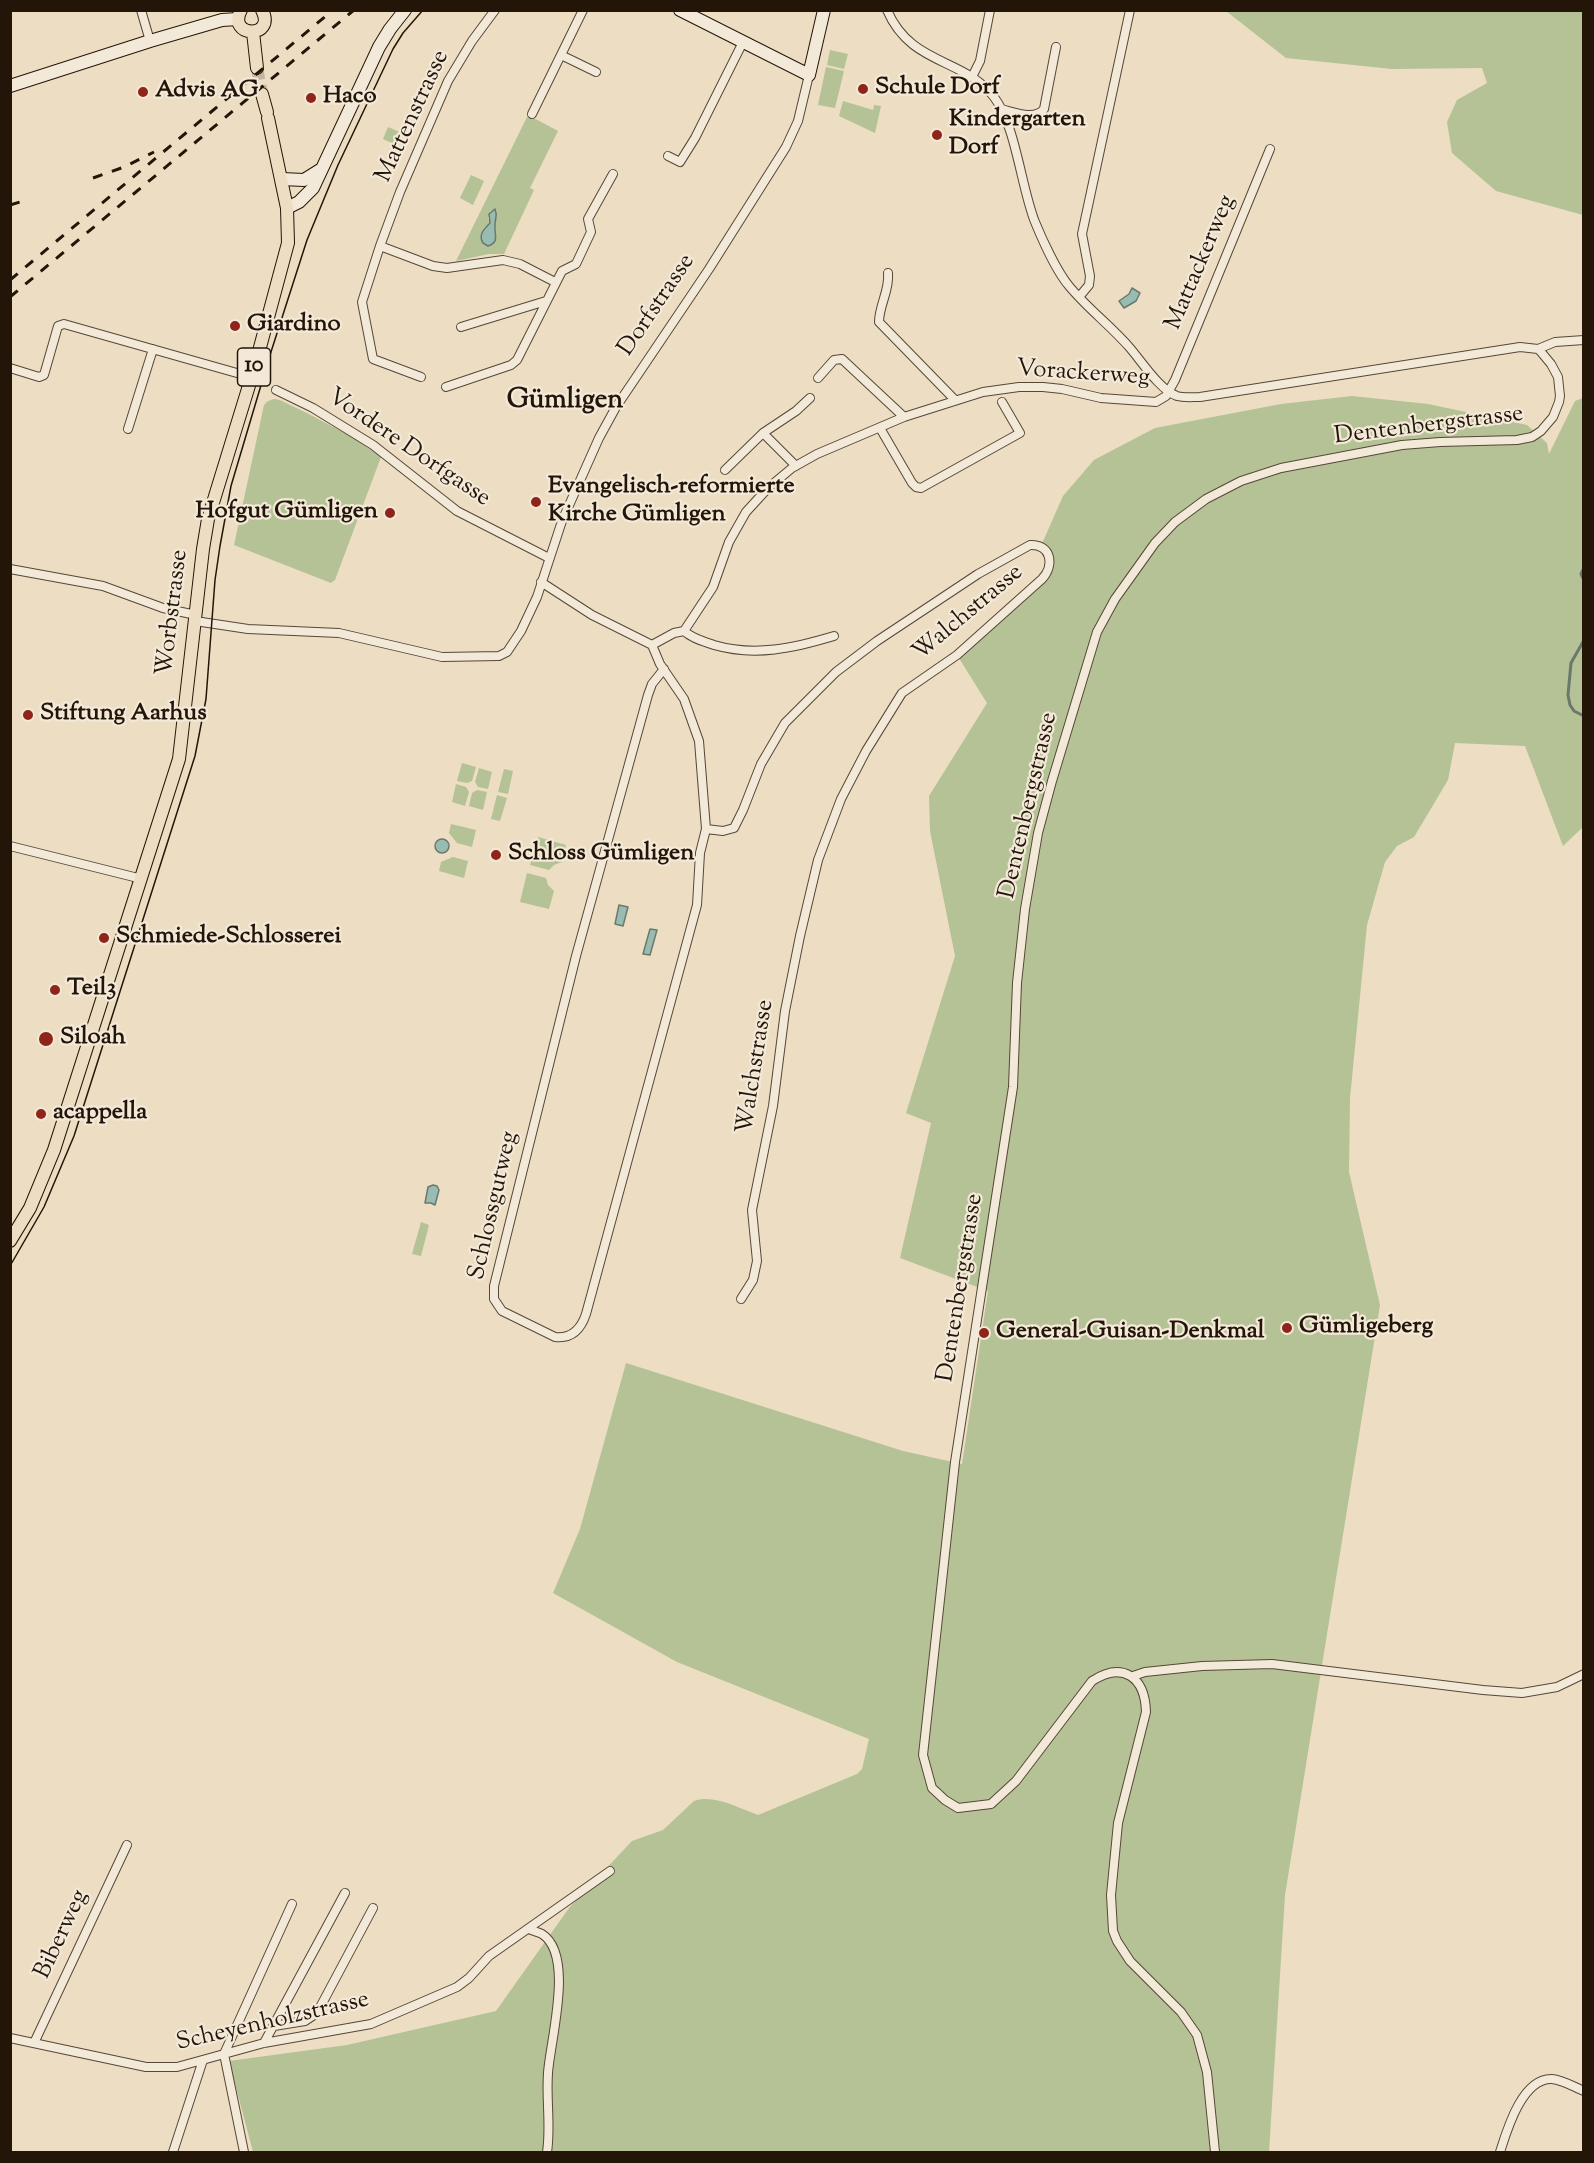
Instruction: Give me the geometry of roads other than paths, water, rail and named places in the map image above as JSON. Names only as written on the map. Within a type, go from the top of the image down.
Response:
[{"type":"main road","points":[[240,15],[241,27],[253,32],[259,30],[264,24],[265,16],[262,10]]},
{"type":"main road","points":[[253,32],[257,68]]},
{"type":"main road","name":"Worbstrasse","points":[[10,1241],[30,1208],[54,1150],[179,759],[208,519],[286,259],[289,232],[287,208],[262,94]]},
{"type":"street","points":[[141,10],[150,41]]},
{"type":"street","points":[[287,208],[299,202],[309,192],[379,47],[405,10]]},
{"type":"street","name":"Mattenstrasse","points":[[422,377],[373,359],[362,302],[400,192],[448,81],[472,41],[495,10]]},
{"type":"street","points":[[532,114],[584,10]]},
{"type":"street","points":[[680,10],[809,75]]},
{"type":"street","name":"Dorfstrasse","points":[[195,618],[248,629],[339,633],[442,657],[492,657],[503,654],[511,648],[521,631],[542,582],[577,485],[616,407],[709,269],[786,147],[798,122],[824,10]]},
{"type":"street","points":[[887,10],[898,31],[921,52],[972,77],[987,89],[1001,109],[1037,227],[1067,284],[1119,335],[1169,391],[1180,397],[1200,397],[1499,349],[1520,347],[1538,349],[1555,342],[1584,340]]},
{"type":"street","points":[[972,77],[980,61],[990,10]]},
{"type":"street","points":[[1078,297],[1089,285],[1090,276],[1082,234],[1130,10]]},
{"type":"street","points":[[10,86],[240,15]]},
{"type":"street","points":[[668,156],[680,162],[695,138],[743,42]]},
{"type":"street","points":[[1001,109],[1033,116],[1041,113],[1044,109],[1056,47]]},
{"type":"street","points":[[561,55],[596,72]]},
{"type":"street","name":"Mattackerweg","points":[[1169,391],[1270,149]]},
{"type":"street","points":[[282,179],[304,180],[321,170]]},
{"type":"street","points":[[446,387],[511,365],[517,360],[555,282],[562,272],[576,264],[591,232],[588,219],[613,174]]},
{"type":"street","points":[[380,246],[433,266],[447,268],[503,260],[520,264],[555,282]]},
{"type":"street","points":[[888,273],[890,283],[879,311],[879,322],[955,400]]},
{"type":"street","points":[[461,327],[546,301]]},
{"type":"street","points":[[10,368],[39,377],[44,375],[58,326],[64,324],[251,377]]},
{"type":"street","points":[[128,429],[153,349]]},
{"type":"street","name":"Dentenbergstrasse","points":[[1538,349],[1555,372],[1560,391],[1557,410],[1541,431],[1532,437],[1517,441],[1402,445],[1281,468],[1241,481],[1206,499],[1175,522],[1155,543],[1107,612],[1089,653],[1038,833],[1025,909],[1017,983],[1013,1087],[955,1462],[923,1755],[932,1788],[945,1800],[958,1808],[991,1804],[1016,1781],[1092,1681],[1111,1673],[1132,1676],[1145,1672],[1202,1666],[1272,1664],[1522,1693],[1557,1687],[1584,1674]]},
{"type":"street","points":[[818,378],[834,360],[842,359],[904,417]]},
{"type":"street","name":"Vorackerweg","points":[[684,632],[713,587],[729,542],[746,512],[768,488],[796,465],[851,438],[904,417],[994,390],[1043,387],[1101,398],[1156,402],[1166,396],[1169,391]]},
{"type":"street","name":"Vordere Dorfgasse","points":[[276,390],[313,408],[373,445],[457,511],[549,558]]},
{"type":"street","points":[[725,470],[763,433],[796,411],[810,398]]},
{"type":"street","points":[[880,428],[912,483],[921,488],[1020,433],[1002,402]]},
{"type":"street","points":[[763,433],[796,465]]},
{"type":"street","name":"Walchstrasse","points":[[706,829],[723,831],[734,828],[761,764],[785,723],[836,672],[877,641],[978,574],[1030,545],[1039,546],[1047,551],[1050,563],[1048,572],[1042,579],[957,655],[902,693],[866,751],[841,799],[818,861],[800,936],[785,1011],[773,1106],[752,1210],[757,1261],[753,1280],[741,1299]]},
{"type":"street","points":[[10,568],[102,586],[163,609],[195,618]]},
{"type":"street","points":[[542,582],[592,615],[652,645],[664,669],[680,692],[696,729],[701,755],[706,829]]},
{"type":"street","points":[[652,645],[674,633],[684,632],[694,638],[727,648],[752,651],[773,650],[834,636]]},
{"type":"street","name":"Schlossgutweg","points":[[664,669],[652,684],[648,695],[576,956],[494,1286],[494,1299],[502,1311],[555,1337],[565,1337],[577,1331],[586,1314],[698,905],[700,853],[706,829]]},
{"type":"street","points":[[10,846],[142,879]]},
{"type":"street","points":[[1132,1676],[1142,1688],[1146,1712],[1118,1823],[1111,1895],[1113,1931],[1130,1961],[1181,2012],[1197,2035],[1207,2072],[1215,2152]]},
{"type":"street","name":"Biberweg","points":[[34,2043],[127,1845]]},
{"type":"street","name":"Scheyenholzstrasse","points":[[10,2038],[146,2067],[177,2067],[264,2043],[371,2024],[457,1987],[469,1978],[489,1956],[610,1871]]},
{"type":"street","points":[[264,2043],[345,1893]]},
{"type":"street","points":[[244,2152],[224,2054],[292,1904]]},
{"type":"street","points":[[274,2026],[305,2021],[317,2013],[373,1908]]},
{"type":"street","points":[[529,1929],[543,1935],[552,1946],[557,1961],[559,1980],[547,2074],[549,2137],[547,2152]]},
{"type":"street","points":[[173,2152],[203,2060]]},
{"type":"street","points":[[1500,2152],[1516,2111],[1532,2086],[1552,2079],[1584,2091]]},
{"type":"water","points":[[495,209],[495,240],[488,246],[483,243],[481,235],[490,223],[489,214]]},
{"type":"water","points":[[1132,288],[1140,293],[1136,301],[1124,308],[1119,301],[1129,294]]},
{"type":"water","points":[[442,839],[447,841],[449,846],[447,851],[442,853],[437,851],[435,846],[437,841]]},
{"type":"water","points":[[619,905],[628,907],[623,926],[615,924]]},
{"type":"water","points":[[650,929],[657,930],[650,955],[643,954]]},
{"type":"water","points":[[433,1185],[439,1190],[435,1205],[425,1203],[428,1187]]},
{"type":"waterway","points":[[1584,568],[1581,574],[1584,580]]},
{"type":"waterway","points":[[1584,603],[1584,611]]},
{"type":"waterway","points":[[1584,640],[1571,663],[1568,695],[1574,711],[1584,716]]},
{"type":"tunnel","points":[[257,68],[262,94]]},
{"type":"tram line","points":[[10,1266],[44,1207],[74,1136],[195,756],[206,699],[215,580],[231,486],[307,240],[338,165],[393,49],[403,33],[423,10]]},
{"type":"railway","points":[[10,280],[333,10]]},
{"type":"railway","points":[[10,297],[354,10]]},
{"type":"railway","points":[[93,178],[124,167],[154,152]]},
{"type":"railway","points":[[10,205],[20,202]]},
{"type":"place","name":"Schule Dorf","points":[[863,89]]},
{"type":"place","name":"Advis AG","points":[[143,92]]},
{"type":"place","name":"Haco","points":[[311,98]]},
{"type":"place","name":"Kindergarten Dorf","points":[[937,135]]},
{"type":"place","name":"Giardino","points":[[235,326]]},
{"type":"place","name":"Evangelisch-reformierte Kirche Gümligen","points":[[536,502]]},
{"type":"place","name":"Hofgut Gümligen","points":[[390,513]]},
{"type":"place","name":"Stiftung Aarhus","points":[[28,715]]},
{"type":"place","name":"Schloss Gümligen","points":[[496,855]]},
{"type":"place","name":"Schmiede-Schlosserei","points":[[104,938]]},
{"type":"place","name":"Teil3","points":[[55,990]]},
{"type":"place","name":"Siloah","points":[[46,1039]]},
{"type":"place","name":"acappella","points":[[41,1114]]},
{"type":"place","name":"Gümligeberg","points":[[1287,1328]]},
{"type":"place","name":"General-Guisan-Denkmal","points":[[984,1333]]},
{"type":"district","name":"Gümligen","points":[[565,402]]}]
